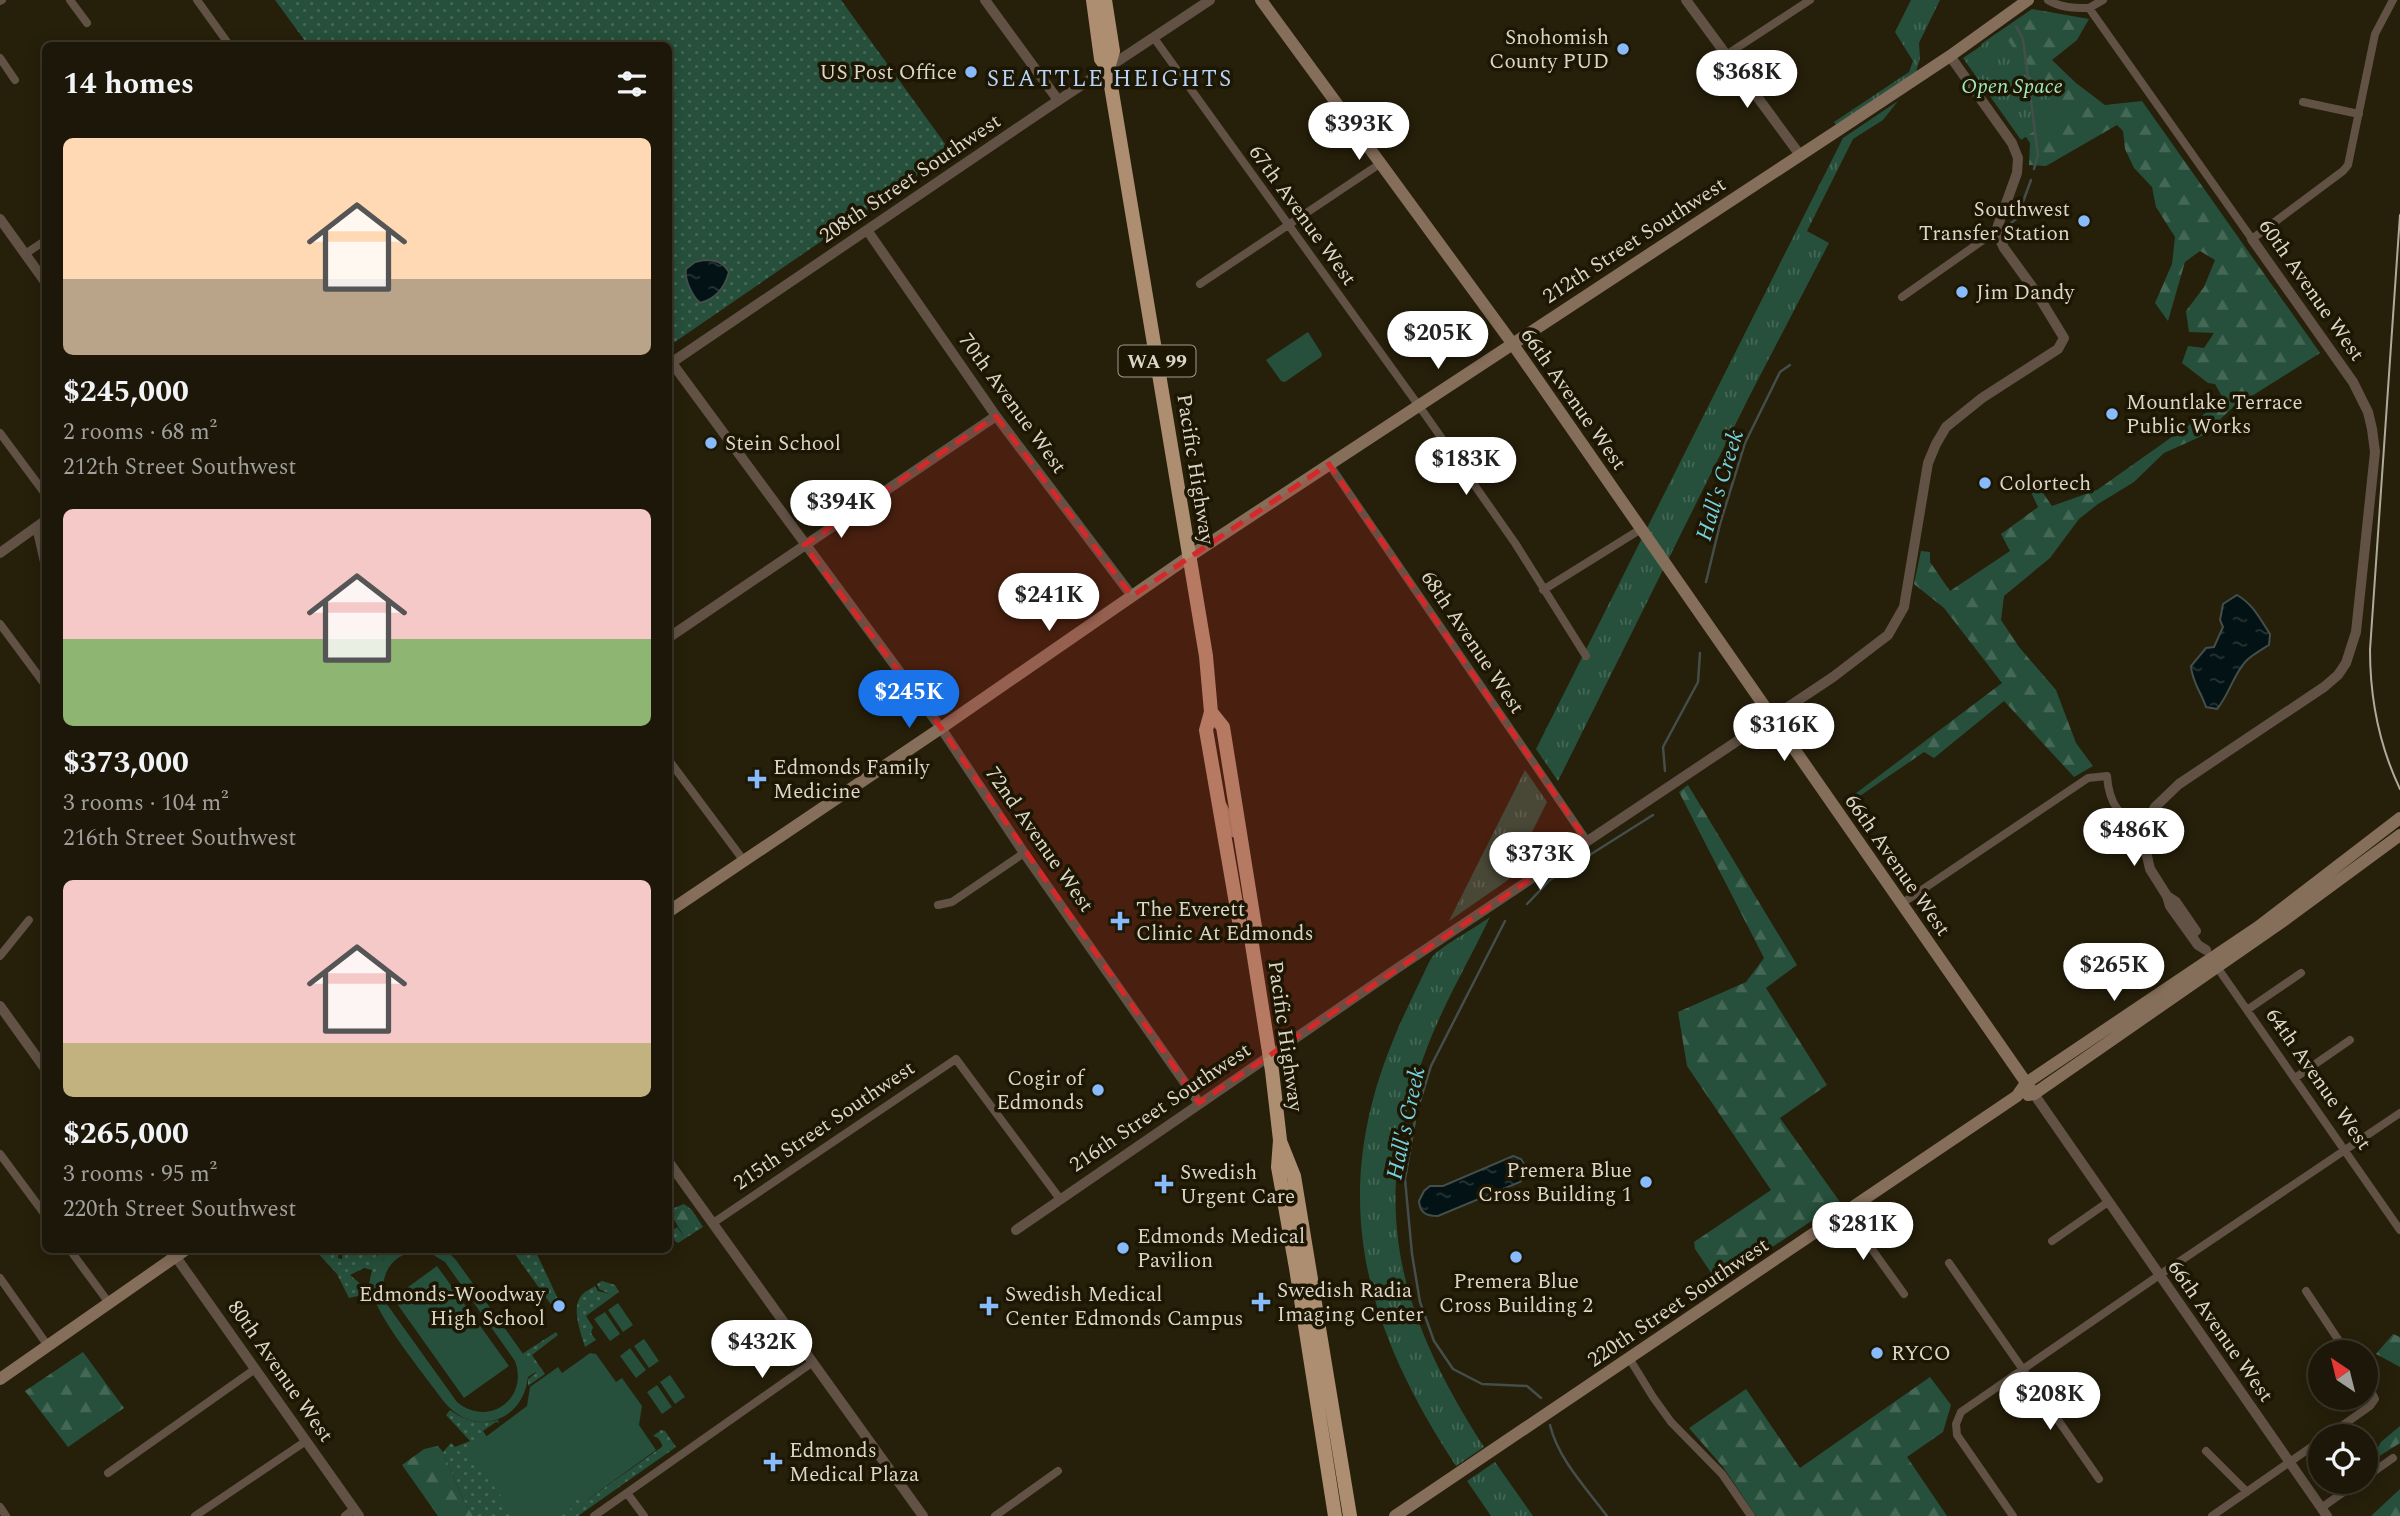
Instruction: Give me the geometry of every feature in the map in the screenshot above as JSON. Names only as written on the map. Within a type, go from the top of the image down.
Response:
[{"type":"highway","name":"Pacific Highway","points":[[1093,0],[1101,59],[1108,68]]},
{"type":"highway","name":"Pacific Highway","points":[[1105,0],[1113,51],[1108,68],[1206,656],[1211,712],[1206,730],[1241,932],[1251,937]]},
{"type":"highway","name":"Pacific Highway","points":[[1211,712],[1223,727],[1255,927],[1251,937],[1280,1140],[1278,1167],[1335,1516]]},
{"type":"highway","name":"Pacific Highway","points":[[1280,1140],[1293,1170],[1350,1516]]},
{"type":"main road","name":"66th Avenue West","points":[[1261,0],[1512,343],[2030,1089]]},
{"type":"main road","name":"212th Street Southwest","points":[[672,909],[1189,556],[1950,56],[2028,0]]},
{"type":"main road","points":[[1219,803],[1233,831],[1240,833]]},
{"type":"main road","name":"220th Street Southwest","points":[[1395,1516],[2030,1089],[2280,911],[2400,818]]},
{"type":"main road","name":"220th Street Southwest","points":[[2211,959],[2286,919],[2400,835]]},
{"type":"main road","points":[[0,1379],[110,1303],[176,1253]]},
{"type":"street","points":[[71,0],[87,23]]},
{"type":"street","points":[[197,0],[227,42]]},
{"type":"street","points":[[985,0],[1058,100]]},
{"type":"street","name":"208th Street Southwest","points":[[672,363],[1210,0]]},
{"type":"street","points":[[1686,0],[1800,155]]},
{"type":"street","points":[[1726,55],[1810,0]]},
{"type":"street","points":[[2048,0],[2055,5],[2073,8],[2089,8],[2103,0]]},
{"type":"street","points":[[2252,239],[2343,171],[2349,160],[2375,34],[2393,0]]},
{"type":"street","name":"60th Avenue West","points":[[2089,8],[2353,382],[2368,412],[2375,452],[2356,632],[2347,663],[2338,675],[2179,785],[2155,807],[2146,825]]},
{"type":"street","name":"67th Avenue West","points":[[1154,37],[1419,404],[1516,543],[1586,656]]},
{"type":"street","points":[[1902,297],[1996,231],[2017,173],[2018,158],[2012,143],[1950,56]]},
{"type":"street","points":[[0,58],[15,80]]},
{"type":"street","points":[[2303,103],[2359,114]]},
{"type":"street","points":[[1200,284],[1287,223],[1381,163]]},
{"type":"street","points":[[0,219],[42,277]]},
{"type":"street","name":"70th Avenue West","points":[[867,230],[996,416],[1132,596]]},
{"type":"street","name":"216th Street Southwest","points":[[1016,1230],[1199,1103],[1773,718],[1888,635],[1904,607],[1928,463],[1946,427],[1982,398],[2058,349],[2063,341],[2064,334],[2004,248],[1996,231]]},
{"type":"street","points":[[25,254],[42,243]]},
{"type":"street","name":"72nd Avenue West","points":[[672,367],[941,728],[1024,853],[1199,1103]]},
{"type":"street","points":[[672,635],[996,416]]},
{"type":"street","points":[[1,436],[42,490]]},
{"type":"street","name":"68th Avenue West","points":[[1329,464],[1587,841]]},
{"type":"street","points":[[0,553],[41,524]]},
{"type":"street","points":[[1543,590],[1641,528]]},
{"type":"street","points":[[0,624],[42,681]]},
{"type":"street","points":[[672,764],[744,861]]},
{"type":"street","points":[[1901,904],[2088,778],[2108,776],[2108,790],[2120,813],[2130,822],[2146,825]]},
{"type":"street","name":"64th Avenue West","points":[[2146,825],[2145,847],[2150,869],[2167,896],[2170,906],[2211,959],[2400,1230]]},
{"type":"street","points":[[938,905],[952,902],[1024,853]]},
{"type":"street","points":[[0,956],[29,920]]},
{"type":"street","points":[[2247,1010],[2301,972]]},
{"type":"street","points":[[0,1006],[42,1064]]},
{"type":"street","points":[[2295,1078],[2350,1040]]},
{"type":"street","name":"215th Street Southwest","points":[[713,1223],[956,1059],[1060,1199]]},
{"type":"street","name":"66th Avenue West","points":[[2030,1089],[2324,1512]]},
{"type":"street","points":[[2013,1516],[1958,1435],[1956,1424],[1961,1412],[2400,1113]]},
{"type":"street","points":[[0,1154],[42,1211]]},
{"type":"street","points":[[672,1166],[923,1516]]},
{"type":"street","points":[[2052,1241],[2108,1202]]},
{"type":"street","points":[[1846,1213],[1904,1294]]},
{"type":"street","points":[[72,1253],[110,1303]]},
{"type":"street","name":"80th Avenue West","points":[[178,1253],[353,1514]]},
{"type":"street","points":[[1949,1262],[2099,1479]]},
{"type":"street","points":[[0,1278],[48,1346]]},
{"type":"street","points":[[2306,1291],[2338,1340]]},
{"type":"street","points":[[1629,1358],[1671,1422],[1722,1474],[1751,1516]]},
{"type":"street","points":[[594,1516],[813,1362]]},
{"type":"street","points":[[107,1473],[255,1369]]},
{"type":"street","points":[[2344,1424],[2364,1410]]},
{"type":"street","points":[[195,1516],[306,1441]]},
{"type":"street","points":[[2212,1516],[2308,1449]]},
{"type":"street","points":[[2206,1451],[2246,1492]]},
{"type":"street","points":[[2378,1469],[2393,1458]]},
{"type":"street","points":[[995,1516],[1058,1471]]},
{"type":"street","points":[[627,1493],[644,1516]]},
{"type":"street","points":[[2324,1512],[2344,1494]]},
{"type":"street","points":[[0,1507],[6,1516]]},
{"type":"highlighted area","points":[[996,416],[1132,596],[1329,464],[1587,841],[1199,1103],[941,728],[804,545]]},
{"type":"green space","points":[[275,0],[841,0],[951,152],[672,344],[672,42],[306,42]]},
{"type":"green space","points":[[1911,0],[1940,0],[1919,43],[1920,58],[1916,72],[1836,125],[1834,122],[1909,72],[1913,61],[1895,32]]},
{"type":"green space","points":[[2032,9],[2089,19],[2077,40],[2052,60],[2105,105],[2142,101],[2320,353],[2231,409],[2204,435],[2164,453],[2134,482],[2079,519],[2050,558],[2004,596],[2001,620],[2019,647],[2056,690],[2076,743],[2093,766],[2074,777],[2004,701],[1934,758],[1924,752],[1851,802],[1855,794],[2002,683],[1944,608],[1914,584],[1921,551],[1930,552],[1930,562],[1950,591],[2010,551],[2001,534],[2038,507],[2031,492],[2041,490],[2052,506],[2097,490],[2224,400],[2215,384],[2208,383],[2182,363],[2188,346],[2204,348],[2214,333],[2189,332],[2186,311],[2204,287],[2215,260],[2200,251],[2185,262],[2168,321],[2155,303],[2172,264],[2175,237],[2156,207],[2152,187],[2134,168],[2125,149],[2123,131],[2117,125],[2046,166],[2029,165],[2030,143],[2005,105],[1981,44]]},
{"type":"green space","name":"Open Space","points":[[2002,32],[2060,114],[2021,140],[1963,58]]},
{"type":"green space","points":[[1898,101],[1883,120],[1853,139],[1807,231],[1829,243],[1749,397],[1558,781],[1536,749],[1843,138]]},
{"type":"green space","points":[[1308,332],[1322,354],[1321,357],[1285,382],[1281,381],[1266,360]]},
{"type":"green space","points":[[1525,770],[1547,802],[1508,880],[1449,921]]},
{"type":"green space","points":[[1688,785],[1797,965],[1766,988],[1827,1085],[1780,1118],[1840,1202],[1718,1283],[1695,1249],[1694,1242],[1771,1190],[1687,1066],[1678,1012],[1746,982],[1764,958],[1679,792]]},
{"type":"green space","points":[[1490,917],[1424,1056],[1407,1111],[1398,1163],[1396,1212],[1401,1259],[1413,1306],[1431,1352],[1484,1447],[1456,1466],[1424,1414],[1398,1363],[1379,1312],[1366,1260],[1360,1208],[1363,1153],[1374,1097],[1394,1038],[1429,963],[1444,947]]},
{"type":"green space","points":[[684,1204],[692,1210],[703,1227],[678,1243],[672,1231],[677,1227],[684,1237],[680,1210],[673,1215],[672,1209]]},
{"type":"green space","points":[[680,1210],[686,1210],[695,1216],[693,1232],[684,1237],[672,1216]]},
{"type":"green space","points":[[318,1253],[339,1253],[338,1258],[342,1259],[343,1253],[380,1253],[371,1260],[382,1253],[390,1253],[382,1260],[373,1287],[368,1288],[372,1270],[364,1268],[350,1275],[364,1287],[361,1290],[362,1295],[349,1298],[337,1274]]},
{"type":"green space","points":[[389,1253],[409,1253],[394,1261],[385,1276],[383,1284],[386,1303],[457,1402],[481,1412],[493,1410],[503,1406],[511,1398],[516,1387],[518,1375],[515,1361],[445,1262],[430,1253],[449,1253],[456,1260],[536,1372],[528,1377],[517,1405],[496,1420],[483,1422],[457,1414],[445,1403],[393,1332],[376,1303],[373,1286],[380,1263]]},
{"type":"green space","points":[[514,1253],[536,1253],[559,1301],[552,1306]]},
{"type":"green space","points":[[437,1266],[509,1366],[464,1398],[393,1298]]},
{"type":"green space","points":[[602,1281],[615,1285],[619,1292],[586,1316],[593,1327],[591,1333],[596,1340],[585,1347],[578,1321],[578,1301],[595,1286],[598,1291],[610,1294],[599,1289],[597,1284]]},
{"type":"green space","points":[[618,1303],[633,1325],[623,1332],[608,1310]]},
{"type":"green space","points":[[605,1312],[620,1334],[610,1341],[594,1319]]},
{"type":"green space","points":[[556,1332],[558,1335],[532,1355],[545,1374],[528,1386],[528,1379],[536,1373],[522,1354]]},
{"type":"green space","points":[[2393,1334],[2400,1337],[2400,1367],[2378,1355]]},
{"type":"green space","points":[[644,1339],[659,1361],[649,1368],[634,1346]]},
{"type":"green space","points":[[630,1348],[646,1370],[636,1378],[620,1356]]},
{"type":"green space","points":[[83,1352],[124,1408],[68,1447],[25,1391]]},
{"type":"green space","points":[[590,1353],[596,1354],[616,1382],[622,1378],[642,1406],[639,1425],[656,1450],[587,1500],[564,1496],[572,1508],[561,1516],[515,1516],[468,1450],[527,1406],[530,1387],[558,1367],[562,1373]]},
{"type":"green space","points":[[670,1375],[685,1397],[675,1404],[660,1382]]},
{"type":"green space","points":[[1930,1377],[1951,1405],[1943,1432],[1907,1457],[1947,1516],[1756,1516],[1723,1467],[1689,1428],[1746,1389],[1800,1468]]},
{"type":"green space","points":[[657,1385],[672,1407],[662,1414],[647,1392]]},
{"type":"green space","points":[[450,1410],[472,1421],[498,1420],[499,1423],[496,1422],[483,1431],[487,1437],[587,1500],[663,1446],[658,1438],[653,1436],[661,1430],[665,1431],[676,1447],[578,1516],[473,1516],[443,1452],[451,1443],[455,1447],[470,1441],[446,1415]]},
{"type":"green space","points":[[2400,1426],[2400,1443],[2378,1457],[2381,1442]]},
{"type":"green space","points":[[438,1446],[473,1516],[438,1516],[402,1465],[424,1449]]},
{"type":"green space","points":[[1495,1462],[1533,1516],[1491,1516],[1467,1481]]},
{"type":"green space","points":[[2400,1489],[2400,1516],[2371,1516]]},
{"type":"water","points":[[695,262],[719,262],[729,272],[719,292],[700,303],[689,287],[686,269]]},
{"type":"water","points":[[2237,595],[2252,607],[2263,623],[2270,634],[2269,645],[2246,661],[2217,709],[2206,707],[2191,666],[2206,648],[2214,647],[2223,627],[2220,620],[2223,604]]},
{"type":"water","points":[[1513,1156],[1521,1159],[1525,1168],[1520,1182],[1438,1216],[1422,1211],[1419,1201],[1430,1186],[1443,1186]]},
{"type":"waterway","name":"Hall's Creek","points":[[2016,26],[2023,39],[2038,155],[2034,169]]},
{"type":"waterway","name":"Hall's Creek","points":[[2010,224],[2017,218],[2031,180]]},
{"type":"waterway","name":"Hall's Creek","points":[[1706,582],[1720,524],[1745,443],[1780,372],[1790,365]]},
{"type":"waterway","name":"Hall's Creek","points":[[1665,771],[1663,747],[1698,682],[1700,653]]},
{"type":"waterway","name":"Hall's Creek","points":[[1527,904],[1550,880],[1653,815]]},
{"type":"waterway","name":"Hall's Creek","points":[[1505,921],[1431,1066],[1416,1114],[1405,1179],[1412,1254],[1420,1302],[1434,1341],[1453,1369],[1482,1384],[1527,1386],[1541,1398]]},
{"type":"waterway","name":"Hall's Creek","points":[[1550,1425],[1566,1462],[1607,1516]]},
{"type":"tram line","points":[[2400,215],[2370,650],[2377,721],[2386,755],[2400,789]]},
{"type":"place","name":"Snohomish County PUD","points":[[1623,49]]},
{"type":"place","name":"US Post Office","points":[[971,72]]},
{"type":"place","name":"Southwest Transfer Station","points":[[2084,221]]},
{"type":"place","name":"Jim Dandy","points":[[1962,292]]},
{"type":"place","name":"Mountlake Terrace Public Works","points":[[2112,414]]},
{"type":"place","name":"Stein School","points":[[711,443]]},
{"type":"place","name":"Colortech","points":[[1985,483]]},
{"type":"place","name":"Edmonds Family Medicine","points":[[757,779]]},
{"type":"place","name":"The Everett Clinic At Edmonds","points":[[1120,921]]},
{"type":"place","name":"Cogir of Edmonds","points":[[1098,1090]]},
{"type":"place","name":"Premera Blue Cross Building 1","points":[[1646,1182]]},
{"type":"place","name":"Swedish Urgent Care","points":[[1164,1184]]},
{"type":"place","name":"Edmonds Medical Pavilion","points":[[1123,1248]]},
{"type":"place","name":"Premera Blue Cross Building 2","points":[[1516,1257]]},
{"type":"place","name":"Swedish Radia Imaging Center","points":[[1261,1302]]},
{"type":"place","name":"Edmonds-Woodway High School","points":[[559,1306]]},
{"type":"place","name":"Swedish Medical Center Edmonds Campus","points":[[989,1306]]},
{"type":"place","name":"RYCO","points":[[1877,1353]]},
{"type":"place","name":"Edmonds Medical Plaza","points":[[773,1462]]},
{"type":"district","name":"SEATTLE HEIGHTS","points":[[1110,78]]}]
